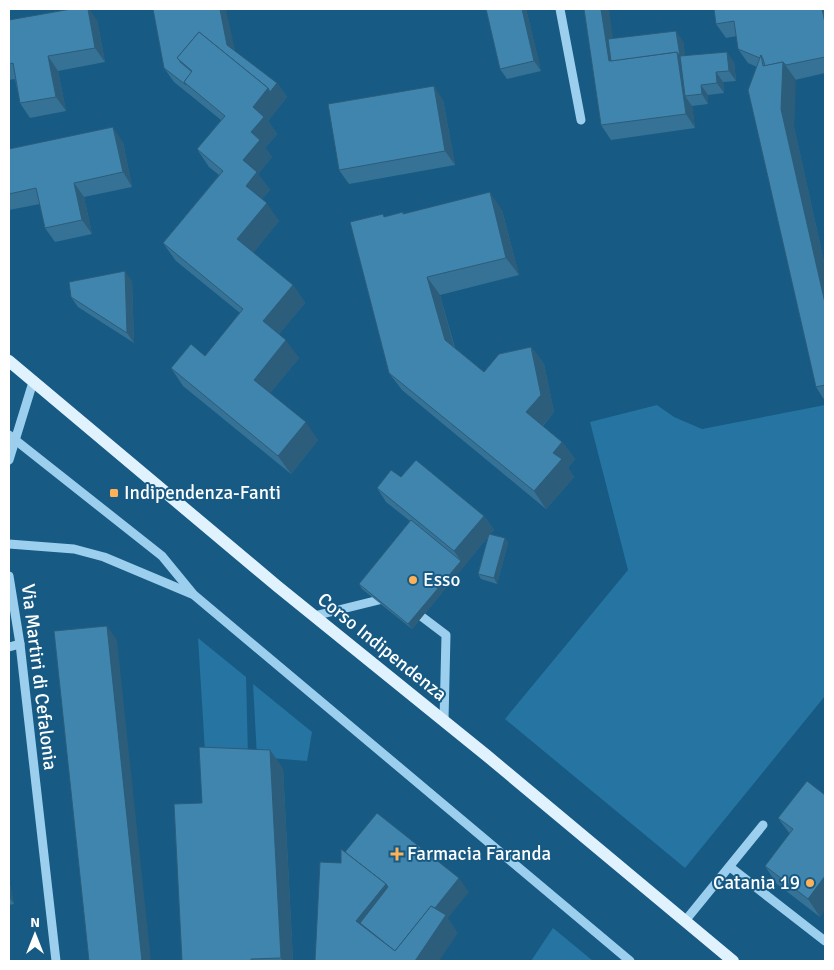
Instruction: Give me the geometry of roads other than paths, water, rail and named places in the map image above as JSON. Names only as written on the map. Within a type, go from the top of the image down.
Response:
[{"type":"main road","name":"Corso Indipendenza","points":[[9,360],[314,616],[444,720],[733,961]]},
{"type":"street","points":[[560,9],[582,120]]},
{"type":"street","points":[[9,460],[12,437],[33,382]]},
{"type":"street","points":[[12,437],[162,556],[194,595],[630,961]]},
{"type":"street","points":[[9,544],[74,549],[104,558],[194,595]]},
{"type":"street","name":"Via Martiri di Cefalonia","points":[[9,576],[20,644],[56,961]]},
{"type":"street","points":[[314,616],[398,599],[446,635],[444,720]]},
{"type":"street","points":[[9,647],[20,644]]},
{"type":"street","points":[[685,921],[763,825]]},
{"type":"street","points":[[730,867],[825,941]]},
{"type":"place","name":"Indipendenza-Fanti","points":[[114,493]]},
{"type":"place","name":"Esso","points":[[413,580]]},
{"type":"place","name":"Farmacia Faranda","points":[[397,854]]},
{"type":"place","name":"Catania 19","points":[[810,883]]}]
